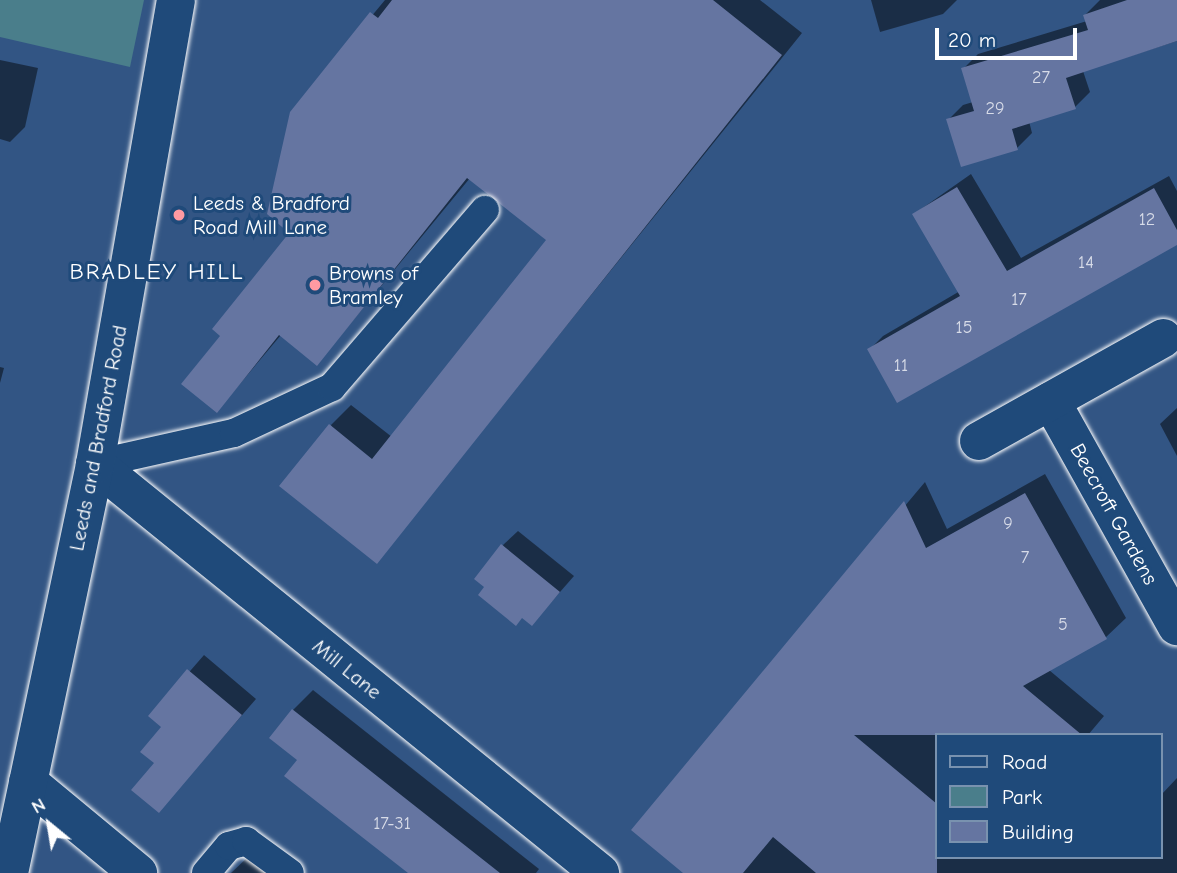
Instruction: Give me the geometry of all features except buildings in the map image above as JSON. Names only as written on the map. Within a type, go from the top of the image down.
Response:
[{"type":"street","name":"Leeds and Bradford Road","points":[[9,873],[95,464],[176,0]]},
{"type":"street","points":[[979,441],[1163,338]]},
{"type":"street","name":"Beecroft Gardens","points":[[1051,401],[1177,626]]},
{"type":"street","name":"Mill Lane","points":[[95,464],[600,873]]},
{"type":"street","points":[[28,782],[138,873]]},
{"type":"lane","points":[[95,464],[234,433],[332,387],[485,210]]},
{"type":"lane","points":[[206,873],[236,841],[254,844],[290,873]]},
{"type":"green space","points":[[0,0],[144,0],[130,67],[0,37]]},
{"type":"place","name":"Leeds & Bradford Road Mill Lane","points":[[179,215]]},
{"type":"place","name":"Browns of Bramley","points":[[315,285]]},
{"type":"district","name":"BRADLEY HILL","points":[[157,272]]}]
